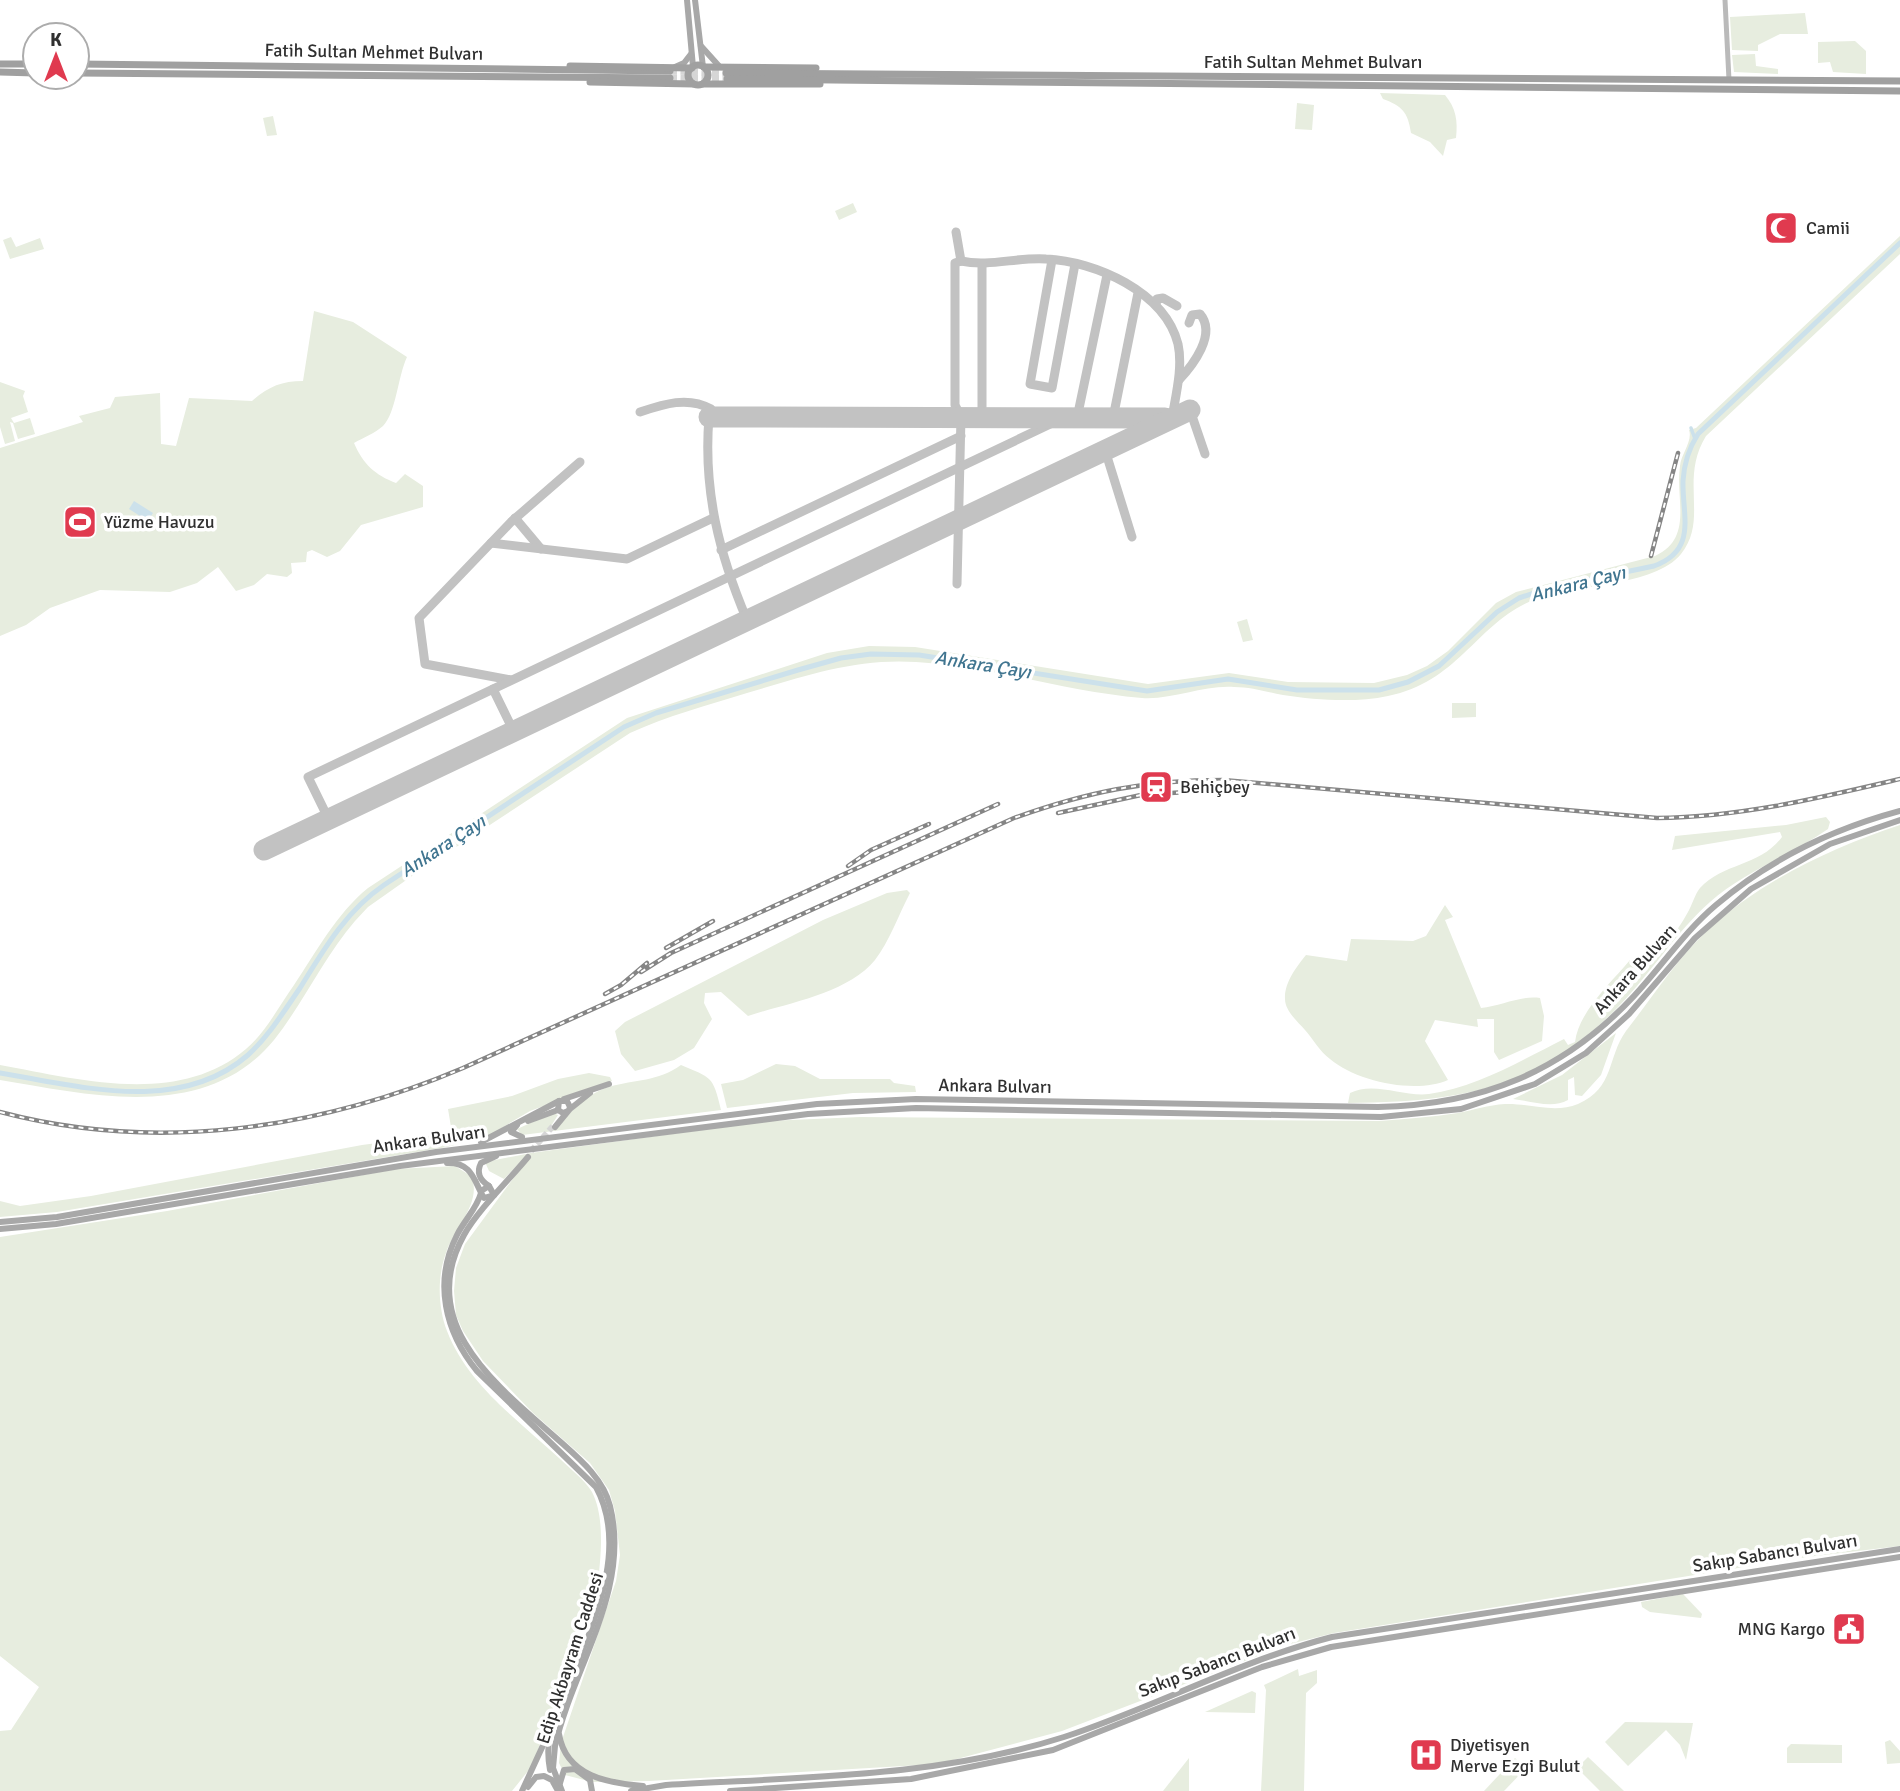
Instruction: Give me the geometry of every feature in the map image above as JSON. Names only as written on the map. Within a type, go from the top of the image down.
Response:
[{"type":"highway","points":[[0,64],[21,64]]},
{"type":"highway","name":"Fatih Sultan Mehmet Bulvarı","points":[[91,64],[537,74]]},
{"type":"highway","points":[[692,67],[688,77],[693,84]]},
{"type":"highway","points":[[537,74],[556,82],[672,75],[692,67],[703,67],[725,74],[803,85],[836,77],[829,68],[725,74],[703,84],[693,84],[672,75]]},
{"type":"highway","points":[[703,67],[708,78],[703,84]]},
{"type":"highway","points":[[0,72],[21,73]]},
{"type":"highway","name":"Fatih Sultan Mehmet Bulvarı","points":[[91,73],[672,75]]},
{"type":"highway","name":"Fatih Sultan Mehmet Bulvarı","points":[[836,77],[1900,81]]},
{"type":"highway","name":"Fatih Sultan Mehmet Bulvarı","points":[[836,77],[1900,91]]},
{"type":"main road","points":[[687,0],[692,67]]},
{"type":"main road","points":[[695,0],[703,67]]},
{"type":"main road","points":[[1725,0],[1729,80]]},
{"type":"main road","points":[[672,75],[688,59],[692,45]]},
{"type":"main road","points":[[700,45],[725,74]]},
{"type":"main road","name":"Ankara Bulvarı","points":[[0,1222],[57,1217],[436,1152],[737,1112],[916,1099],[1378,1107],[1419,1106],[1460,1100],[1530,1075],[1581,1045],[1634,996],[1697,923],[1745,882],[1826,836],[1900,811]]},
{"type":"main road","name":"Ankara Bulvarı","points":[[0,1229],[57,1224],[400,1166],[526,1154],[739,1121],[916,1108],[1381,1117],[1461,1109],[1535,1083],[1586,1053],[1629,1014],[1695,938],[1751,889],[1830,844],[1900,820]]},
{"type":"main road","points":[[436,1152],[491,1139],[513,1123],[561,1101],[609,1084],[578,1100],[565,1111],[511,1129],[514,1136],[545,1137]]},
{"type":"main road","points":[[561,1101],[565,1111]]},
{"type":"main road","points":[[554,1126],[569,1103],[561,1101]]},
{"type":"main road","points":[[400,1166],[463,1165],[475,1176],[484,1198],[493,1198],[490,1186],[480,1177],[481,1163],[526,1154]]},
{"type":"main road","name":"Edip Akbayram Caddesi","points":[[526,1154],[506,1180],[481,1192],[456,1236],[446,1271],[445,1305],[451,1330],[462,1354],[596,1487],[603,1500],[609,1539],[602,1594],[547,1736],[550,1770],[561,1791]]},
{"type":"main road","name":"Edip Akbayram Caddesi","points":[[526,1154],[464,1236],[453,1265],[449,1291],[458,1334],[481,1369],[580,1459],[601,1485],[610,1504],[615,1534],[610,1589],[561,1726],[553,1763],[561,1791]]},
{"type":"main road","name":"Sakıp Sabancı Bulvarı","points":[[631,1791],[652,1787],[910,1770],[980,1759],[1065,1737],[1263,1657],[1332,1637],[1900,1549]]},
{"type":"main road","name":"Sakıp Sabancı Bulvarı","points":[[730,1791],[911,1779],[992,1764],[1053,1750],[1262,1667],[1331,1647],[1900,1557]]},
{"type":"main road","points":[[561,1726],[559,1734],[564,1749],[595,1779],[652,1787]]},
{"type":"main road","points":[[523,1791],[547,1736]]},
{"type":"main road","points":[[561,1791],[561,1774],[571,1768],[581,1771],[590,1780],[592,1791]]},
{"type":"main road","points":[[523,1791],[533,1780],[544,1776],[552,1780],[561,1791]]},
{"type":"shaded area","points":[[1805,13],[1808,34],[1780,34],[1758,45],[1758,51],[1732,50],[1730,17]]},
{"type":"shaded area","points":[[1855,41],[1866,51],[1866,74],[1833,72],[1830,62],[1818,63],[1818,42]]},
{"type":"shaded area","points":[[1755,54],[1756,66],[1778,69],[1778,74],[1734,72],[1732,55]]},
{"type":"shaded area","points":[[1380,93],[1445,95],[1454,110],[1457,132],[1456,138],[1447,140],[1443,156],[1430,142],[1411,133],[1403,111],[1383,99]]},
{"type":"shaded area","points":[[1297,103],[1314,105],[1312,130],[1295,129]]},
{"type":"shaded area","points":[[273,116],[277,135],[267,136],[263,118]]},
{"type":"shaded area","points":[[853,203],[857,212],[839,220],[835,211]]},
{"type":"shaded area","points":[[1900,236],[1900,254],[1706,436],[1698,452],[1695,468],[1693,527],[1681,554],[1669,565],[1634,579],[1552,594],[1516,609],[1498,621],[1451,665],[1434,678],[1413,688],[1388,696],[1349,700],[1296,697],[1234,687],[1142,698],[973,668],[916,662],[872,663],[810,675],[688,711],[630,733],[412,876],[368,907],[355,921],[333,949],[274,1040],[246,1066],[215,1083],[181,1093],[146,1097],[72,1092],[0,1080],[0,1065],[62,1077],[127,1084],[190,1078],[219,1067],[246,1049],[260,1035],[337,921],[368,888],[627,718],[827,653],[869,646],[915,647],[1148,684],[1229,673],[1288,682],[1374,683],[1407,675],[1427,666],[1448,651],[1496,603],[1516,592],[1655,556],[1667,548],[1675,539],[1679,528],[1680,466],[1689,439],[1689,430],[1696,428]]},
{"type":"shaded area","points":[[11,237],[16,247],[40,238],[44,249],[10,259],[3,240]]},
{"type":"shaded area","points":[[314,311],[353,322],[407,357],[387,420],[380,429],[354,443],[370,468],[382,476],[396,483],[405,474],[423,486],[423,507],[361,525],[340,551],[327,557],[312,550],[307,552],[306,562],[291,563],[292,573],[287,577],[267,574],[254,585],[236,591],[218,567],[197,583],[170,592],[100,590],[50,608],[26,625],[0,636],[0,448],[83,422],[79,416],[110,408],[115,397],[160,393],[161,444],[176,446],[189,398],[252,401],[275,386],[303,381]]},
{"type":"shaded area","points":[[0,382],[25,391],[23,396],[28,412],[11,418],[14,423],[30,418],[35,434],[18,439],[13,423],[10,422],[15,441],[5,444],[0,427]]},
{"type":"shaded area","points":[[1247,619],[1253,640],[1243,642],[1237,622]]},
{"type":"shaded area","points":[[1452,703],[1476,703],[1476,717],[1452,718]]},
{"type":"shaded area","points":[[1826,817],[1830,822],[1828,829],[1738,881],[1710,902],[1686,926],[1619,1006],[1589,1034],[1558,1056],[1495,1086],[1461,1094],[1426,1099],[1348,1103],[1350,1093],[1359,1090],[1379,1089],[1419,1094],[1447,1091],[1498,1072],[1564,1039],[1568,1045],[1575,1042],[1583,1019],[1597,998],[1630,960],[1635,964],[1644,960],[1666,943],[1683,920],[1700,888],[1720,874],[1764,854],[1782,837],[1780,832],[1672,850],[1675,836],[1786,825]]},
{"type":"shaded area","points":[[1900,825],[1900,1546],[1807,1557],[1334,1633],[1286,1645],[1062,1731],[938,1764],[649,1781],[592,1782],[565,1775],[559,1763],[561,1743],[616,1581],[620,1555],[615,1511],[609,1490],[590,1463],[533,1413],[483,1361],[456,1315],[456,1268],[465,1244],[529,1157],[525,1157],[504,1179],[489,1171],[485,1162],[531,1153],[768,1121],[860,1117],[1379,1121],[1458,1113],[1505,1104],[1569,1107],[1598,1090],[1626,1031],[1684,955],[1727,914],[1749,897],[1797,868],[1848,844]]},
{"type":"shaded area","points":[[907,890],[910,893],[880,953],[863,972],[849,981],[816,996],[748,1016],[721,992],[705,993],[704,1003],[712,1019],[694,1048],[674,1060],[635,1071],[621,1054],[615,1031],[625,1022],[823,920],[887,893]]},
{"type":"shaded area","points":[[1445,905],[1453,917],[1445,920],[1481,1008],[1526,998],[1540,998],[1544,1016],[1542,1041],[1499,1060],[1494,1052],[1494,1019],[1477,1019],[1478,1027],[1435,1020],[1425,1041],[1448,1080],[1420,1086],[1404,1086],[1371,1079],[1355,1074],[1330,1059],[1287,1008],[1285,993],[1289,981],[1306,955],[1347,961],[1351,939],[1413,941],[1426,936]]},
{"type":"shaded area","points":[[1616,1033],[1601,1075],[1582,1096],[1575,1095],[1574,1077],[1568,1080],[1568,1100],[1562,1103],[1548,1104],[1513,1099],[1562,1075]]},
{"type":"shaded area","points":[[776,1064],[795,1066],[820,1079],[890,1079],[894,1083],[915,1086],[916,1092],[853,1093],[727,1108],[721,1084],[743,1080]]},
{"type":"shaded area","points":[[681,1065],[709,1079],[716,1090],[721,1110],[522,1135],[517,1129],[553,1113],[558,1115],[551,1126],[558,1127],[594,1093],[619,1084],[655,1077]]},
{"type":"shaded area","points":[[589,1073],[610,1077],[612,1081],[530,1111],[488,1136],[447,1147],[57,1212],[0,1217],[0,1201],[20,1206],[91,1196],[362,1145],[452,1133],[448,1109],[512,1096],[558,1079]]},
{"type":"shaded area","points":[[455,1166],[471,1176],[474,1186],[470,1205],[450,1244],[441,1272],[440,1303],[447,1331],[456,1350],[481,1385],[577,1474],[592,1492],[599,1513],[601,1548],[598,1582],[532,1766],[512,1791],[0,1791],[0,1731],[11,1730],[39,1687],[0,1656],[0,1237],[167,1211],[396,1169]]},
{"type":"shaded area","points":[[1683,1594],[1702,1614],[1701,1618],[1650,1612],[1642,1607],[1641,1602]]},
{"type":"shaded area","points":[[1298,1669],[1299,1676],[1317,1670],[1317,1683],[1306,1693],[1304,1791],[1261,1791],[1266,1690],[1264,1685]]},
{"type":"shaded area","points":[[1252,1691],[1256,1693],[1255,1713],[1205,1712]]},
{"type":"shaded area","points":[[1625,1722],[1693,1723],[1686,1760],[1680,1745],[1666,1730],[1628,1766],[1605,1742]]},
{"type":"shaded area","points":[[1890,1740],[1900,1751],[1900,1763],[1887,1764],[1885,1742]]},
{"type":"shaded area","points":[[1791,1744],[1842,1745],[1842,1763],[1787,1763],[1787,1748]]},
{"type":"shaded area","points":[[1588,1757],[1624,1791],[1600,1791],[1577,1768]]},
{"type":"shaded area","points":[[1189,1758],[1189,1791],[1163,1791]]},
{"type":"shaded area","points":[[1515,1758],[1526,1768],[1504,1791],[1484,1791]]},
{"type":"water","name":"Yüzme Havuzu","points":[[134,501],[153,513],[148,521],[129,509]]},
{"type":"water","name":"Yüzme Havuzu","points":[[83,510],[91,515],[78,534],[70,529]]},
{"type":"waterway","name":"Ankara Çayı","points":[[0,1073],[95,1089],[128,1091],[191,1085],[221,1074],[248,1055],[263,1040],[347,919],[370,895],[384,885],[624,727],[656,713],[841,658],[871,654],[919,655],[1147,691],[1228,679],[1297,690],[1379,690],[1408,682],[1439,666],[1497,612],[1519,598],[1553,587],[1654,566],[1677,551],[1685,530],[1683,494],[1686,462],[1698,434],[1900,243]]},
{"type":"waterway","points":[[1691,428],[1695,439]]},
{"type":"taxiway","points":[[956,232],[961,261]]},
{"type":"taxiway","points":[[1052,260],[1030,384],[1052,388],[1075,264]]},
{"type":"taxiway","points":[[961,261],[1065,261],[1106,273],[1143,295],[1159,309],[1171,326],[1178,344],[1179,371],[1172,418]]},
{"type":"taxiway","points":[[957,584],[961,417],[955,405],[955,263],[961,261]]},
{"type":"taxiway","points":[[982,264],[982,417]]},
{"type":"taxiway","points":[[1077,418],[1107,275]]},
{"type":"taxiway","points":[[1113,418],[1138,293]]},
{"type":"taxiway","points":[[1156,305],[1157,299],[1163,298],[1177,306]]},
{"type":"taxiway","points":[[1179,380],[1191,366],[1205,340],[1205,322],[1200,314],[1192,315],[1189,323]]},
{"type":"taxiway","points":[[640,412],[685,402],[711,409],[712,417]]},
{"type":"taxiway","points":[[1190,410],[1205,454]]},
{"type":"taxiway","points":[[709,417],[708,470],[715,521],[728,571],[747,620]]},
{"type":"taxiway","points":[[329,820],[308,777],[1063,418]]},
{"type":"taxiway","points":[[721,550],[961,436]]},
{"type":"taxiway","points":[[1105,450],[1132,537]]},
{"type":"taxiway","points":[[511,680],[425,664],[419,618],[511,522],[580,462]]},
{"type":"taxiway","points":[[515,518],[541,549]]},
{"type":"taxiway","points":[[491,543],[627,559],[713,518]]},
{"type":"taxiway","points":[[493,689],[514,732]]},
{"type":"runway","points":[[264,850],[1190,410]]},
{"type":"runway","points":[[709,417],[1165,418]]},
{"type":"tunnel","points":[[670,71],[726,73]]},
{"type":"tunnel","points":[[670,78],[727,79]]},
{"type":"tunnel","points":[[531,1151],[553,1126]]},
{"type":"railway","points":[[1651,556],[1678,453]]},
{"type":"railway","points":[[0,1112],[58,1124],[117,1131],[176,1132],[235,1129],[351,1107],[463,1068],[1014,818],[1066,801],[1117,789],[1168,782],[1223,780],[1657,818],[1749,810],[1900,779]]},
{"type":"railway","points":[[1058,813],[1141,795],[1216,790]]},
{"type":"railway","points":[[641,972],[671,953],[998,804]]},
{"type":"railway","points":[[848,866],[871,850],[929,824]]},
{"type":"railway","points":[[666,948],[713,921]]},
{"type":"railway","points":[[605,994],[621,985],[647,963]]},
{"type":"place","name":"Camii","points":[[1781,228]]},
{"type":"place","name":"Yüzme Havuzu","points":[[80,522]]},
{"type":"place","name":"Behiçbey","points":[[1156,787]]},
{"type":"place","name":"MNG Kargo","points":[[1849,1629]]},
{"type":"place","name":"Diyetisyen Merve Ezgi Bulut","points":[[1426,1755]]}]
